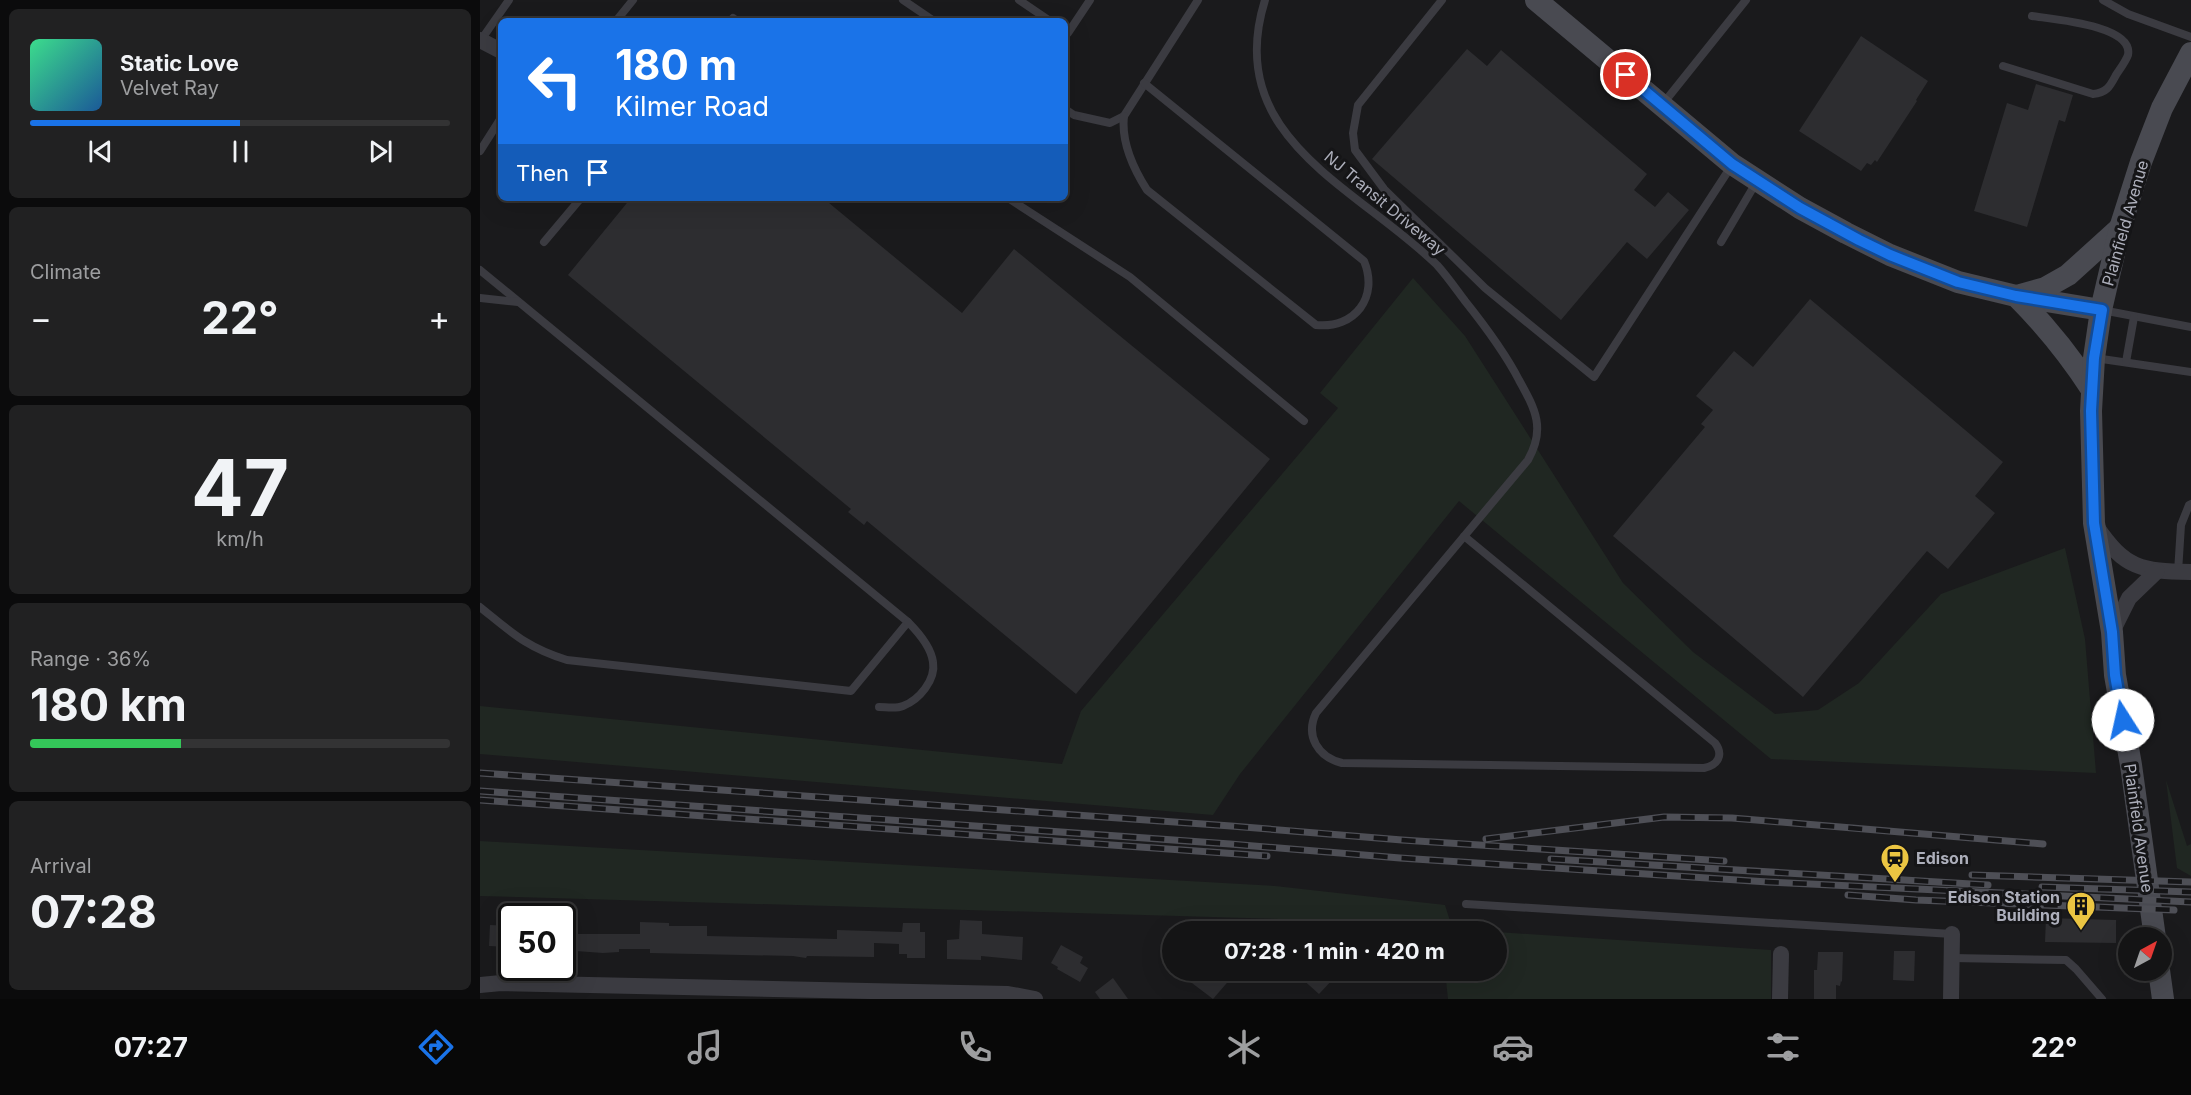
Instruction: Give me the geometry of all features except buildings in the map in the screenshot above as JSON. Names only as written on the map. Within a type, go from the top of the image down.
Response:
[{"type":"main road","points":[[1536,0],[1732,164],[1800,208],[1890,255],[1958,282],[2016,296],[2102,310]]},
{"type":"main road","name":"Plainfield Avenue","points":[[2153,927],[2131,765],[2115,675],[2112,632],[2094,523],[2092,390],[2094,358],[2102,310],[2120,228],[2141,162],[2162,108],[2191,53]]},
{"type":"main road","points":[[2016,296],[2045,288],[2068,275],[2120,228]]},
{"type":"main road","points":[[2016,296],[2042,321],[2092,390]]},
{"type":"main road","points":[[2161,981],[2163,999]]},
{"type":"street","points":[[480,40],[498,49]]},
{"type":"street","points":[[2094,523],[2122,558],[2137,566],[2157,571],[2185,572]]},
{"type":"street","points":[[2112,632],[2128,598],[2157,571]]},
{"type":"street","points":[[1951,999],[1952,934]]},
{"type":"street","points":[[1780,999],[1781,954]]},
{"type":"street","points":[[480,985],[501,983],[1008,994],[1035,999]]},
{"type":"lane","points":[[480,40],[509,0]]},
{"type":"lane","points":[[618,18],[633,0]]},
{"type":"lane","points":[[903,0],[930,18]]},
{"type":"lane","points":[[1019,0],[1046,18]]},
{"type":"lane","points":[[1068,33],[1090,0]]},
{"type":"lane","points":[[1144,83],[1364,261],[1369,273],[1369,289],[1364,302],[1353,315],[1330,327],[1316,325],[1148,190],[1138,176],[1126,146],[1123,130],[1124,116],[1144,83],[1198,0]]},
{"type":"lane","name":"NJ Transit Driveway","points":[[1265,0],[1258,21],[1256,62],[1267,102],[1278,124],[1305,156],[1438,267],[1497,342],[1536,414],[1538,427],[1537,438],[1528,460],[1464,536],[1316,713],[1311,723],[1315,744],[1321,753],[1331,760],[1342,763],[1704,768],[1718,762],[1719,753],[1715,743],[1464,536]]},
{"type":"lane","points":[[1442,0],[1358,105],[1353,134],[1355,150],[1384,189],[1485,288],[1594,377],[1659,280],[1732,164]]},
{"type":"lane","points":[[1662,105],[1746,0]]},
{"type":"lane","points":[[2103,0],[2128,14],[2191,37]]},
{"type":"lane","points":[[2003,66],[2093,94],[2108,90],[2128,56],[2123,41],[2099,26],[2032,16]]},
{"type":"lane","points":[[1068,111],[1074,115],[1110,123],[1124,116]]},
{"type":"lane","points":[[480,151],[498,123]]},
{"type":"lane","points":[[1721,242],[1757,180]]},
{"type":"lane","points":[[544,242],[578,201]]},
{"type":"lane","points":[[1013,201],[1130,277],[1304,421]]},
{"type":"lane","points":[[480,270],[908,622],[927,646],[933,662],[932,675],[924,690],[902,707],[879,707]]},
{"type":"lane","points":[[480,298],[521,302]]},
{"type":"lane","points":[[2102,310],[2191,327]]},
{"type":"lane","points":[[2126,362],[2134,316]]},
{"type":"lane","points":[[2094,358],[2191,372]]},
{"type":"lane","points":[[2185,572],[2181,525],[2191,504]]},
{"type":"lane","points":[[480,607],[524,643],[567,660],[851,691],[908,622]]},
{"type":"lane","points":[[1466,904],[1952,934]]},
{"type":"lane","points":[[1952,958],[2066,960],[2102,999]]},
{"type":"shaded area","points":[[1413,278],[1465,336],[1623,583],[1693,652],[1775,714],[1818,710],[1859,683],[1941,594],[2065,548],[2085,639],[2096,773],[1771,759],[1459,501],[1240,774],[1213,815],[480,754],[480,706],[1062,764],[1081,711],[1338,408],[1320,393]]},
{"type":"shaded area","points":[[2166,780],[2187,846],[2191,844],[2191,876],[2177,868]]},
{"type":"shaded area","points":[[480,841],[1275,886],[1445,905],[1450,921],[1352,921],[480,896]]},
{"type":"shaded area","points":[[1507,933],[1771,950],[1771,999],[1448,999],[1446,981],[1507,981]]},
{"type":"railway","points":[[480,773],[1724,861]]},
{"type":"railway","points":[[480,791],[1400,858],[1768,882],[2191,902]]},
{"type":"railway","points":[[480,800],[1267,856]]},
{"type":"railway","points":[[1486,839],[1664,817],[1732,818],[2043,844]]},
{"type":"railway","points":[[1551,859],[1988,885]]},
{"type":"railway","points":[[1972,875],[2191,882]]},
{"type":"railway","points":[[2042,887],[2191,892]]},
{"type":"railway","points":[[1848,895],[1916,900],[2174,910]]},
{"type":"place","name":"Edison","points":[[1895,884]]},
{"type":"place","name":"Edison Station Building","points":[[2081,932]]},
{"type":"route","points":[[1626,75],[1732,164],[1800,208],[1859,240],[1925,270],[1958,282],[2016,296],[2102,310],[2094,358],[2091,411],[2094,523],[2112,632],[2115,675],[2123,720]]}]
